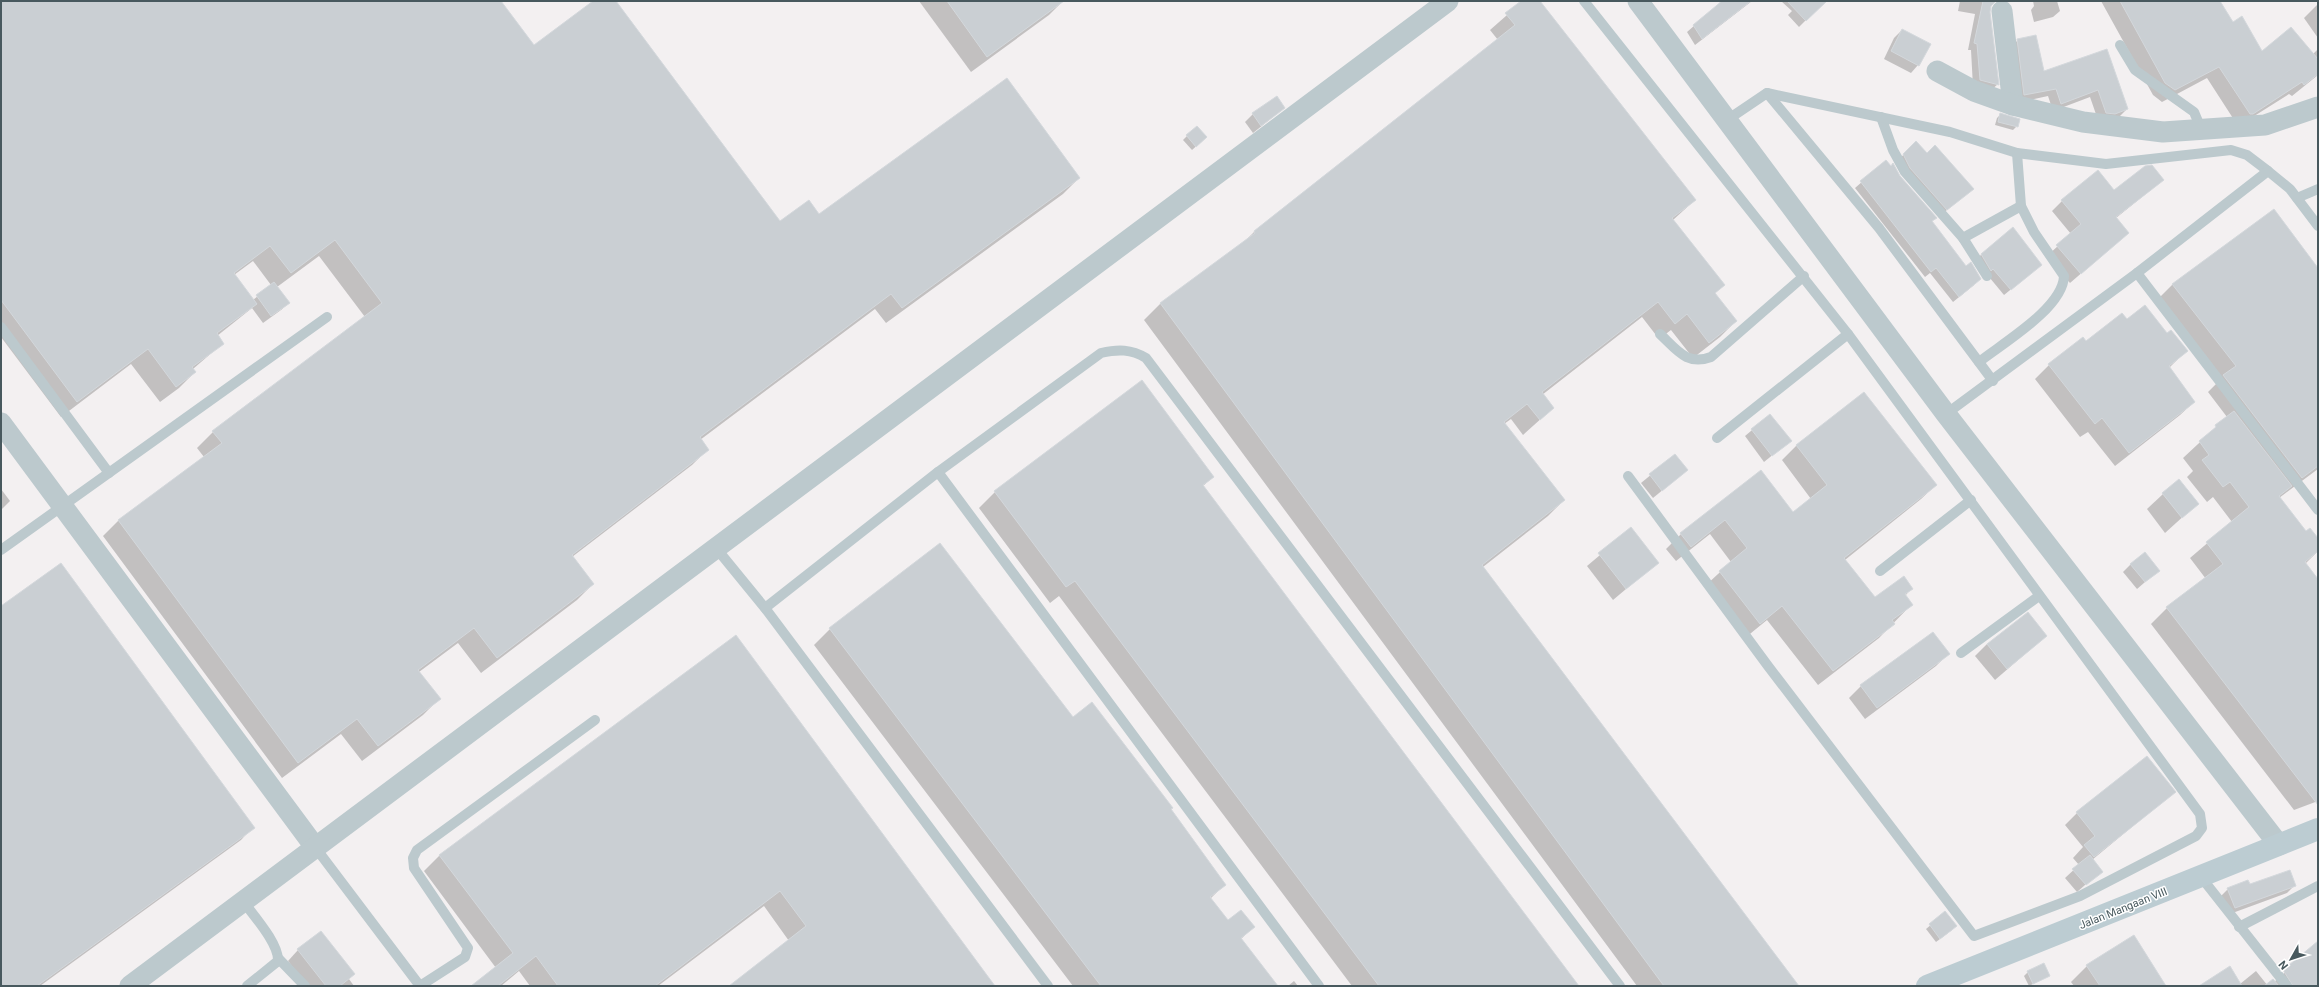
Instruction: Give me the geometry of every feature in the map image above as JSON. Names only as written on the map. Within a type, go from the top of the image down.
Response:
[{"type":"street","points":[[130,986],[1448,1]]},
{"type":"street","points":[[1638,1],[1946,414],[2279,845]]},
{"type":"street","points":[[2002,11],[2013,105]]},
{"type":"street","points":[[1937,70],[1974,91],[2013,105],[2083,122],[2163,132],[2202,131],[2265,125],[2318,107]]},
{"type":"street","points":[[1,423],[315,847]]},
{"type":"street","name":"Jalan Mangaan VIII","points":[[1927,986],[2202,877],[2318,829]]},
{"type":"lane","points":[[1584,1],[1804,276],[1848,334],[2200,814],[2202,828],[2196,836],[2181,845],[2080,896],[1974,936],[1772,672],[1628,476]]},
{"type":"lane","points":[[2120,45],[2135,70],[2194,112],[2202,131]]},
{"type":"lane","points":[[1727,120],[1767,93],[1950,132],[2017,153],[2106,164],[2231,150],[2247,155],[2290,189],[2318,226]]},
{"type":"lane","points":[[1767,93],[1879,228],[1993,380]]},
{"type":"lane","points":[[1881,117],[1893,150],[1905,172],[1963,238],[1987,276]]},
{"type":"lane","points":[[1979,362],[2050,307],[2061,292],[2064,282],[2064,276],[2034,232],[2021,206],[2017,153]]},
{"type":"lane","points":[[1946,414],[2137,273],[2268,171]]},
{"type":"lane","points":[[2297,198],[2318,189]]},
{"type":"lane","points":[[1963,238],[2021,206]]},
{"type":"lane","points":[[2137,273],[2318,510]]},
{"type":"lane","points":[[1660,334],[1684,356],[1694,361],[1711,357],[1804,276]]},
{"type":"lane","points":[[1,550],[327,317]]},
{"type":"lane","points":[[1,327],[109,473]]},
{"type":"lane","points":[[1717,438],[1848,334]]},
{"type":"lane","points":[[764,608],[938,472],[1101,353],[1125,350],[1138,353],[1146,358],[1620,986]]},
{"type":"lane","points":[[938,472],[1319,986]]},
{"type":"lane","points":[[1880,571],[1971,500]]},
{"type":"lane","points":[[716,548],[764,608],[1048,986]]},
{"type":"lane","points":[[1961,653],[2039,596]]},
{"type":"lane","points":[[315,847],[420,986],[464,957],[468,948],[414,868],[413,858],[417,850],[596,720]]},
{"type":"lane","points":[[2202,877],[2239,927],[2287,986]]},
{"type":"lane","points":[[2239,927],[2318,886]]},
{"type":"lane","points":[[244,901],[276,948],[278,958],[305,986]]},
{"type":"lane","points":[[247,986],[278,961],[278,958]]},
{"type":"building","points":[[1,1],[501,1],[534,45],[593,1],[616,1],[780,221],[809,200],[819,214],[1007,78],[1080,178],[902,308],[891,294],[700,437],[709,450],[572,555],[594,584],[497,658],[474,628],[418,670],[441,699],[378,746],[357,719],[298,763],[118,520],[222,443],[212,431],[382,303],[335,240],[291,273],[270,246],[234,273],[257,304],[217,333],[224,344],[192,367],[196,372],[176,387],[148,349],[77,402],[1,300]]},
{"type":"building","points":[[947,1],[1064,1],[987,57]]},
{"type":"building","points":[[1521,1],[1540,1],[1696,200],[1672,218],[1725,285],[1715,293],[1737,321],[1709,343],[1687,314],[1675,324],[1658,302],[1542,392],[1554,408],[1540,420],[1527,404],[1504,422],[1565,500],[1482,565],[1799,986],[1664,986],[1160,303],[1255,233],[1254,231],[1515,25],[1505,13]]},
{"type":"building","points":[[1722,1],[1751,1],[1702,39],[1693,25]]},
{"type":"building","points":[[1787,1],[1827,1],[1806,21]]},
{"type":"building","points":[[1983,1],[1996,1],[1991,6],[1990,12],[1999,85],[1980,80],[1977,44],[1974,43]]},
{"type":"building","points":[[2120,1],[2220,1],[2233,22],[2242,16],[2262,51],[2291,27],[2318,59],[2318,74],[2304,85],[2302,82],[2253,114],[2250,114],[2219,67],[2175,90],[2165,83]]},
{"type":"building","points":[[1902,29],[1931,44],[1919,66],[1891,51]]},
{"type":"building","points":[[2036,35],[2044,71],[2107,49],[2128,109],[2115,114],[2106,113],[2098,90],[2061,104],[2056,89],[2024,95],[2017,39]]},
{"type":"building","points":[[1277,96],[1285,108],[1261,126],[1252,113]]},
{"type":"building","points":[[2000,113],[2020,119],[2018,127],[1998,122]]},
{"type":"building","points":[[1197,126],[1207,137],[1196,147],[1186,135]]},
{"type":"building","points":[[1916,141],[1927,153],[1935,145],[1974,189],[1947,210],[1910,168],[1903,154]]},
{"type":"building","points":[[1886,160],[1891,166],[1893,163],[1900,176],[1937,218],[1932,221],[1966,266],[1971,262],[1981,279],[1959,297],[1936,268],[1931,272],[1860,181]]},
{"type":"building","points":[[2152,165],[2164,180],[2116,217],[2129,233],[2081,274],[2056,245],[2081,224],[2061,200],[2098,170],[2114,190],[2145,166]]},
{"type":"building","points":[[2274,209],[2318,268],[2318,466],[2302,478],[2223,375],[2236,366],[2172,284]]},
{"type":"building","points":[[2013,227],[2042,265],[2011,290],[1993,269],[1991,271],[1981,254]]},
{"type":"building","points":[[274,282],[290,303],[271,316],[256,295]]},
{"type":"building","points":[[2145,305],[2167,333],[2171,330],[2188,351],[2169,366],[2195,402],[2129,453],[2102,418],[2095,424],[2048,364],[2083,337],[2086,341],[2122,313],[2127,319]]},
{"type":"building","points":[[1142,380],[1214,477],[1203,485],[1579,986],[1379,986],[1075,581],[1066,587],[994,491]]},
{"type":"building","points":[[1864,392],[1937,485],[1844,558],[1875,597],[1904,576],[1913,589],[1905,594],[1913,605],[1892,620],[1895,624],[1833,671],[1782,606],[1760,624],[1719,571],[1747,548],[1725,520],[1691,547],[1680,533],[1761,470],[1793,512],[1827,485],[1796,445]]},
{"type":"building","points":[[2234,411],[2292,486],[2279,496],[2306,531],[2310,528],[2318,538],[2318,551],[2305,562],[2318,579],[2318,805],[2166,607],[2223,564],[2206,542],[2249,507],[2230,482],[2223,487],[2202,460],[2209,455],[2199,441],[2216,427],[2215,425]]},
{"type":"building","points":[[1770,414],[1792,441],[1772,456],[1751,429]]},
{"type":"building","points":[[1675,454],[1688,470],[1662,491],[1649,474]]},
{"type":"building","points":[[2179,479],[2199,504],[2182,518],[2162,493]]},
{"type":"building","points":[[1631,527],[1659,563],[1626,589],[1598,553]]},
{"type":"building","points":[[940,543],[1073,717],[1092,702],[1173,808],[1171,809],[1226,885],[1210,897],[1228,920],[1241,910],[1255,927],[1241,938],[1278,986],[1101,986],[829,628]]},
{"type":"building","points":[[2145,552],[2160,571],[2145,582],[2130,564]]},
{"type":"building","points":[[61,563],[255,828],[37,986],[1,986],[1,606]]},
{"type":"building","points":[[2028,612],[2047,636],[2007,669],[1987,644]]},
{"type":"building","points":[[1933,632],[1950,654],[1877,708],[1860,685]]},
{"type":"building","points":[[736,635],[995,986],[729,986],[806,926],[780,891],[655,986],[558,986],[536,956],[498,986],[471,986],[513,953],[439,855]]},
{"type":"building","points":[[2147,756],[2176,792],[2094,857],[2084,845],[2095,836],[2076,812]]},
{"type":"building","points":[[2090,855],[2103,872],[2086,885],[2072,869]]},
{"type":"building","points":[[2290,870],[2296,886],[2235,908],[2227,888],[2248,880],[2250,884]]},
{"type":"building","points":[[1945,911],[1957,926],[1940,939],[1929,924]]},
{"type":"building","points":[[321,931],[355,974],[340,986],[326,986],[297,949]]},
{"type":"building","points":[[2134,935],[2166,986],[2100,986],[2086,965]]},
{"type":"building","points":[[2318,941],[2318,986],[2293,986],[2283,970]]},
{"type":"building","points":[[2044,963],[2050,976],[2033,984],[2027,971]]},
{"type":"building","points":[[2230,966],[2242,986],[2199,986]]},
{"type":"building","points":[[2273,979],[2279,986],[2264,986]]}]
